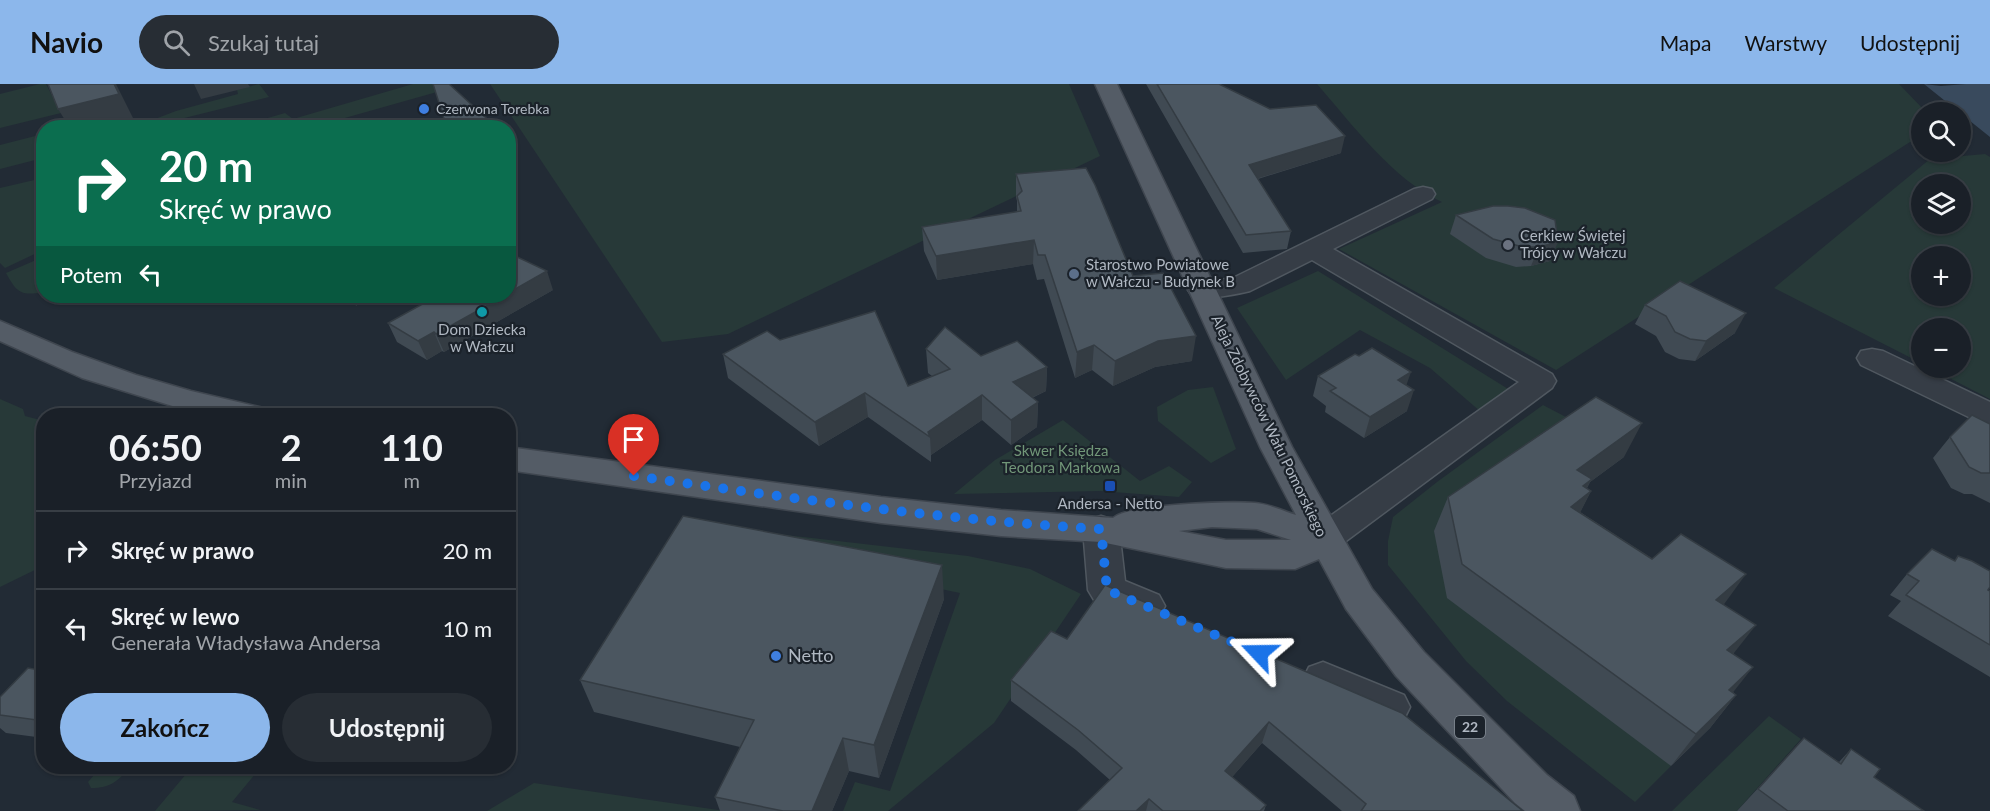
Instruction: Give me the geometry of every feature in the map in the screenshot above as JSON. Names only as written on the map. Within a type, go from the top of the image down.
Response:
[{"type":"main road","name":"Aleja Zdobywców Wału Pomorskiego","points":[[1106,84],[1276,447],[1359,599],[1410,664],[1531,789],[1557,811]]},
{"type":"main road","points":[[0,330],[38,350],[95,372],[221,408]]},
{"type":"main road","points":[[516,459],[880,510],[1001,523],[1101,529],[1226,554],[1295,555],[1324,538]]},
{"type":"street","points":[[1202,290],[1240,285],[1424,194]]},
{"type":"street","points":[[1313,249],[1542,381],[1324,538]]},
{"type":"street","points":[[1872,358],[1990,415]]},
{"type":"street","points":[[1101,529],[1107,590],[1183,621]]},
{"type":"street","points":[[1291,666],[1389,707]]},
{"type":"green space","points":[[46,84],[61,113],[0,128],[0,94]]},
{"type":"green space","points":[[259,84],[269,97],[176,120],[152,120],[238,94],[237,90]]},
{"type":"green space","points":[[413,84],[448,84],[451,88],[338,120],[261,120],[285,113],[293,119]]},
{"type":"green space","points":[[490,84],[1069,84],[1100,156],[728,334],[662,342]]},
{"type":"green space","points":[[1317,84],[1899,84],[1916,102],[1911,102],[1911,142],[1556,370],[1339,249],[1442,202],[1424,192],[1390,166]]},
{"type":"green space","points":[[36,136],[36,160],[0,169],[0,145]]},
{"type":"green space","points":[[1985,154],[1990,157],[1990,399],[1949,378],[1971,378],[1971,318],[1911,318],[1911,358],[1774,288],[1911,175],[1911,234],[1971,234],[1971,174],[1912,174],[1926,162],[1971,162],[1971,155]]},
{"type":"green space","points":[[36,180],[36,253],[5,268],[0,263],[0,188]]},
{"type":"green space","points":[[36,260],[36,293],[29,294],[17,289],[6,273]]},
{"type":"green space","points":[[1318,271],[1513,392],[1481,412],[1430,368],[1360,330],[1286,380],[1237,308]]},
{"type":"green space","points":[[1213,387],[1236,449],[1211,463],[1158,421],[1157,407],[1188,390]]},
{"type":"green space","points":[[0,399],[23,409],[25,416],[36,419],[36,569],[0,587]]},
{"type":"green space","points":[[1543,405],[1583,426],[1434,531],[1671,766],[1635,802],[1507,701],[1466,661],[1388,565],[1388,541],[1393,517]]},
{"type":"green space","name":"Skwer Księdza Teodora Markowa","points":[[1063,420],[1140,481],[1169,466],[1192,482],[1179,497],[1100,491],[954,494],[995,460]]},
{"type":"green space","points":[[690,524],[968,556],[1030,569],[1081,594],[994,723],[888,811],[843,811],[855,782],[890,791],[960,593],[705,540]]},
{"type":"green space","points":[[1769,716],[1801,739],[1737,811],[1672,811]]},
{"type":"green space","points":[[95,774],[124,774],[114,783],[104,787],[91,788],[88,782]]},
{"type":"green space","points":[[186,774],[255,774],[232,802],[260,810],[155,811]]},
{"type":"green space","points":[[534,783],[725,811],[487,811]]},
{"type":"water","points":[[1924,84],[1941,86],[1990,84],[1990,137],[1971,122],[1971,102],[1946,102]]},
{"type":"building","points":[[48,84],[114,84],[119,94],[58,109]]},
{"type":"building","points":[[433,84],[449,84],[488,120],[444,120]]},
{"type":"building","points":[[1157,84],[1219,84],[1270,109],[1316,105],[1345,136],[1249,165],[1291,231],[1246,235]]},
{"type":"building","points":[[1086,168],[1133,276],[1163,273],[1196,336],[1158,341],[1115,361],[1094,345],[1077,352],[1045,255],[1038,255],[1034,240],[936,256],[922,227],[1021,211],[1017,196],[1022,191],[1016,174]]},
{"type":"building","points":[[1493,206],[1525,208],[1555,220],[1558,242],[1539,247],[1523,247],[1493,239],[1456,215]]},
{"type":"building","points":[[516,256],[547,271],[516,288]]},
{"type":"building","points":[[1680,281],[1746,313],[1706,341],[1690,339],[1675,332],[1666,316],[1645,305]]},
{"type":"building","points":[[424,303],[491,303],[436,334],[434,332],[418,341],[388,323]]},
{"type":"building","points":[[875,311],[908,386],[950,369],[926,349],[945,327],[981,356],[1017,341],[1047,367],[1013,382],[1038,402],[1011,420],[982,395],[928,432],[930,437],[865,393],[815,422],[723,354],[767,331],[780,340]]},
{"type":"building","points":[[1372,348],[1411,372],[1398,380],[1414,390],[1370,417],[1330,391],[1336,388],[1318,376],[1355,354],[1359,356]]},
{"type":"building","points":[[1596,397],[1642,423],[1577,470],[1592,479],[1583,486],[1591,491],[1571,507],[1652,559],[1681,534],[1746,574],[1716,600],[1756,625],[1727,650],[1753,667],[1729,690],[1736,695],[1696,734],[1462,564],[1448,497]]},
{"type":"building","points":[[1972,415],[1990,424],[1990,473],[1981,473],[1969,467],[1950,437]]},
{"type":"building","name":"Netto","points":[[683,516],[942,565],[874,745],[843,738],[812,811],[783,811],[715,797],[754,720],[580,680]]},
{"type":"building","points":[[1932,549],[1955,561],[1958,556],[1990,571],[1988,590],[1990,591],[1990,645],[1906,595],[1919,581],[1907,574]]},
{"type":"building","points":[[1105,585],[1402,713],[1523,811],[1361,811],[1366,804],[1269,722],[1225,771],[1266,805],[1260,811],[1163,811],[1149,799],[1136,811],[1078,811],[1122,768],[1078,730],[1011,680],[1051,631],[1067,639]]},
{"type":"building","points":[[28,668],[36,669],[36,720],[0,715],[0,697]]},
{"type":"building","points":[[1804,738],[1841,764],[1851,749],[1880,769],[1874,777],[1924,811],[1788,811],[1758,789]]},
{"type":"place","name":"Czerwona Torebka","points":[[424,109]]},
{"type":"place","name":"Cerkiew Świętej Trójcy w Wałczu","points":[[1508,245]]},
{"type":"place","name":"Starostwo Powiatowe w Wałczu - Budynek B","points":[[1074,274]]},
{"type":"place","name":"Dom Dziecka w Wałczu","points":[[482,312]]},
{"type":"place","name":"Andersa - Netto","points":[[1110,486]]},
{"type":"place","name":"Netto","points":[[776,656]]},
{"type":"route","points":[[634,476],[880,510],[1001,523],[1101,529],[1107,590],[1259,653]]}]
